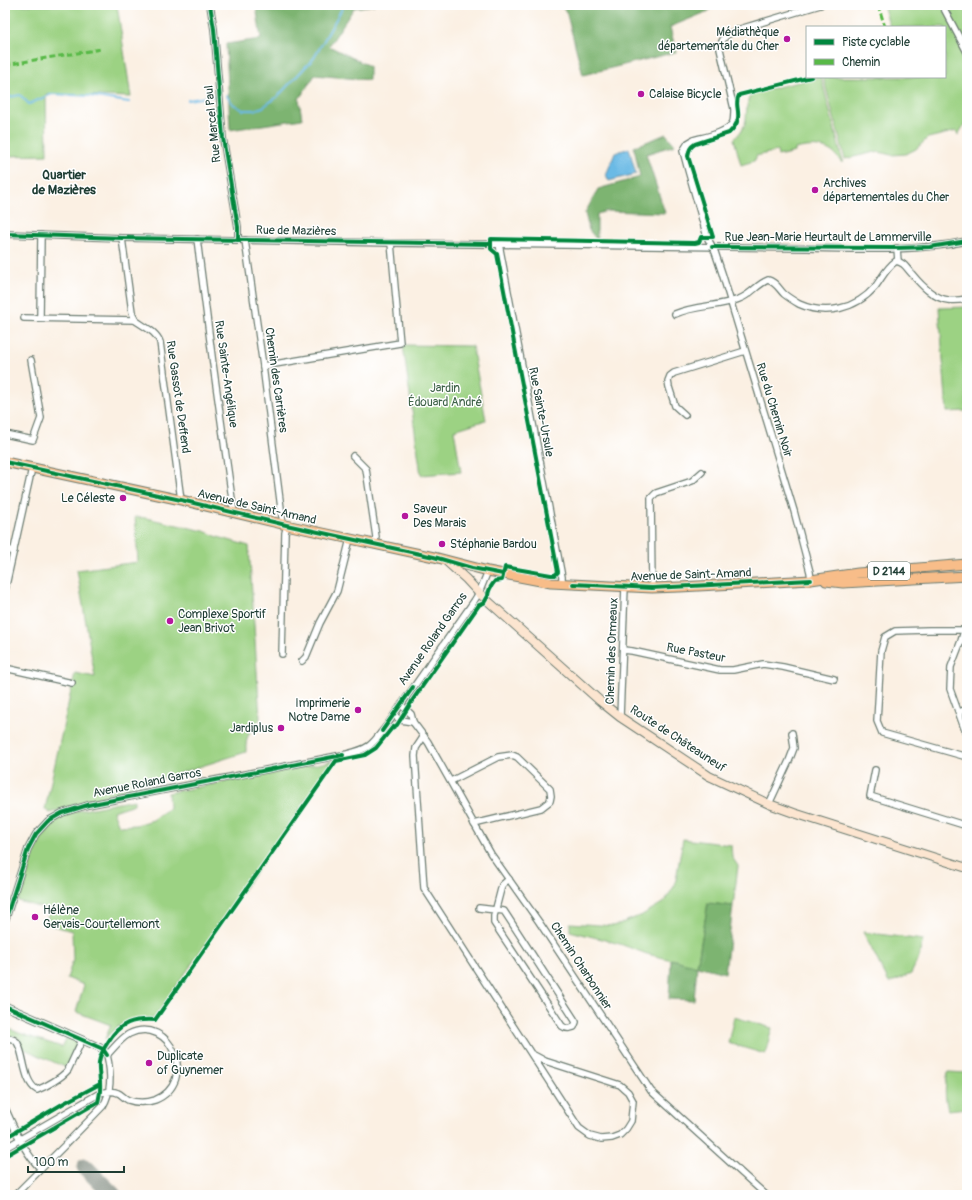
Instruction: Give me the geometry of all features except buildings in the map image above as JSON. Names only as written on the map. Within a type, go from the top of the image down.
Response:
[{"type":"main road","name":"Avenue de Saint-Amand","points":[[5,462],[182,500],[488,571],[532,580],[562,584],[652,588],[811,580],[858,573],[967,564]]},
{"type":"main road","name":"Route de Châteauneuf","points":[[445,560],[479,593],[600,701],[620,717],[709,776],[769,804],[818,822],[967,868]]},
{"type":"main road","points":[[967,564],[967,576]]},
{"type":"main road","name":"Avenue de Saint-Amand","points":[[811,580],[843,583],[967,576]]},
{"type":"street","name":"Rue Marcel Paul","points":[[210,5],[214,29],[223,138],[238,227],[238,240]]},
{"type":"street","name":"Rue du Chemin Noir","points":[[811,580],[794,511],[722,273],[707,238],[683,151],[688,143],[693,140],[722,131],[730,127],[732,122],[734,109],[720,49],[721,41],[724,37],[729,33],[820,5]]},
{"type":"street","points":[[942,5],[967,52]]},
{"type":"street","name":"Rue de Mazières","points":[[5,234],[122,238],[391,243],[712,247]]},
{"type":"street","points":[[40,318],[41,235]]},
{"type":"street","points":[[24,318],[135,320],[132,312],[122,238]]},
{"type":"street","name":"Rue Sainte-Angélique","points":[[197,239],[234,513]]},
{"type":"street","name":"Chemin des Carrières","points":[[245,240],[285,524],[282,654]]},
{"type":"street","name":"Rue Jean-Marie Heurtault de Lammerville","points":[[712,247],[897,248],[930,247],[967,241]]},
{"type":"street","points":[[263,366],[400,344],[391,243]]},
{"type":"street","name":"Rue Sainte-Ursule","points":[[498,244],[562,577],[562,584]]},
{"type":"street","points":[[897,248],[898,261]]},
{"type":"street","points":[[675,314],[683,310],[724,304],[748,296],[763,282],[768,280],[775,283],[790,299],[799,304],[820,310],[842,308],[859,301],[868,295],[876,286],[889,266],[896,261],[903,263],[918,282],[938,297],[947,300],[967,299]]},
{"type":"street","name":"Rue Gassot de Deffend","points":[[135,320],[154,333],[160,342],[182,500]]},
{"type":"street","points":[[685,415],[675,406],[668,381],[670,376],[674,373],[745,351]]},
{"type":"street","points":[[5,434],[33,440],[41,418],[31,360]]},
{"type":"street","points":[[353,456],[366,469],[376,537],[374,544]]},
{"type":"street","points":[[5,590],[32,468]]},
{"type":"street","points":[[652,588],[651,498],[656,493],[692,481],[702,472]]},
{"type":"street","points":[[302,661],[306,657],[320,623],[337,591],[350,539]]},
{"type":"street","points":[[5,549],[14,551]]},
{"type":"street","name":"Avenue Roland Garros","points":[[5,922],[28,849],[36,834],[48,820],[62,813],[88,805],[362,750],[372,744],[479,593],[488,571]]},
{"type":"street","name":"Chemin des Ormeaux","points":[[620,717],[626,587]]},
{"type":"street","points":[[967,736],[950,689],[951,667],[965,630],[895,631],[885,637],[881,651],[877,721],[882,733],[967,757]]},
{"type":"street","name":"Rue Pasteur","points":[[623,650],[720,670],[733,670],[763,664],[834,679]]},
{"type":"street","points":[[5,668],[72,683]]},
{"type":"street","name":"Chemin Charbonnier","points":[[401,705],[411,714],[413,722],[424,736],[451,781],[491,854],[539,922],[651,1091],[766,1195]]},
{"type":"street","points":[[959,712],[967,708]]},
{"type":"street","points":[[394,715],[400,720],[413,722]]},
{"type":"street","points":[[769,804],[794,748],[792,733]]},
{"type":"street","points":[[424,736],[416,748],[415,756],[424,888],[579,1128],[590,1136],[601,1139],[612,1138],[620,1135],[626,1129],[631,1121],[633,1101],[628,1092],[620,1085],[545,1061],[532,1054]]},
{"type":"street","points":[[451,781],[498,757],[512,755],[517,757],[550,789],[550,801],[541,808],[474,824]]},
{"type":"street","points":[[875,770],[870,796],[967,826]]},
{"type":"street","points":[[479,908],[496,909],[504,911],[576,1022],[574,1027],[566,1029],[562,1026],[494,923],[494,916],[496,909],[502,885],[509,879]]},
{"type":"street","points":[[5,1006],[104,1050],[107,1055],[110,1071],[109,1092],[103,1106],[15,1195]]},
{"type":"street","points":[[5,1148],[100,1093],[117,1092],[128,1100],[142,1103],[156,1100],[167,1092],[175,1081],[178,1067],[175,1053],[168,1041],[156,1033],[143,1030],[129,1034],[118,1042],[107,1055]]},
{"type":"street","points":[[5,1038],[12,1038],[18,1043],[24,1069],[32,1087],[37,1090],[68,1070],[82,1040]]},
{"type":"street","points":[[5,1108],[20,1139],[41,1169]]},
{"type":"green space","points":[[5,5],[117,5],[131,97],[46,94],[47,155],[5,156]]},
{"type":"green space","points":[[256,5],[374,5],[354,8],[329,46],[369,66],[369,80],[315,75],[299,99],[302,119],[230,130],[226,44],[261,39]]},
{"type":"green space","points":[[558,5],[714,5],[709,11],[670,27],[676,52],[583,75],[566,11]]},
{"type":"green space","points":[[883,5],[967,5],[967,120],[958,135],[957,131],[928,138],[916,149],[906,154],[891,155],[875,152],[845,159],[823,78],[946,78],[946,26],[890,26]]},
{"type":"green space","points":[[821,78],[843,162],[841,162],[832,152],[826,149],[821,147],[808,147],[795,149],[795,152],[778,156],[777,151],[756,156],[754,161],[741,165],[734,139],[745,125],[748,102],[752,93]]},
{"type":"green space","points":[[666,134],[675,145],[646,154],[665,213],[607,211],[597,214],[597,240],[589,230],[585,213],[598,189],[640,177],[634,147]]},
{"type":"green space","points":[[967,307],[967,411],[947,412],[939,308]]},
{"type":"green space","name":"Jardin Édouard André","points":[[403,345],[472,346],[486,420],[454,430],[461,472],[421,475]]},
{"type":"green space","name":"Complexe Sportif Jean Brivot","points":[[135,517],[146,518],[204,531],[218,537],[249,546],[260,719],[253,727],[247,738],[246,752],[151,783],[143,784],[50,813],[45,809],[75,673],[95,677],[77,570],[138,562]]},
{"type":"green space","points":[[333,761],[155,1017],[124,1023],[105,1039],[111,1025],[76,1012],[84,985],[67,978],[73,960],[72,931],[46,924],[49,910],[18,901],[25,877],[25,869],[33,847],[42,832],[56,820],[72,812],[134,800],[134,804],[113,811],[119,826],[136,825],[153,820],[169,808],[168,793]]},
{"type":"green space","points":[[683,839],[731,845],[732,857],[738,866],[733,906],[708,903],[697,966],[647,954],[620,944],[570,931],[570,923],[614,926],[642,915],[664,902],[675,885]]},
{"type":"green space","points":[[708,903],[733,906],[725,973],[697,966]]},
{"type":"green space","points":[[863,932],[923,940],[918,959],[911,974],[889,983]]},
{"type":"green space","points":[[671,959],[697,966],[694,1000],[669,999]]},
{"type":"green space","points":[[734,1017],[772,1028],[765,1054],[728,1043]]},
{"type":"green space","points":[[5,1027],[62,1047],[67,1037],[76,1041],[77,1044],[68,1065],[65,1067],[22,1048],[19,1039],[15,1036],[5,1036]]},
{"type":"green space","points":[[948,1072],[967,1073],[967,1108],[948,1110],[945,1091]]},
{"type":"water","points":[[629,148],[636,174],[609,181],[606,175],[615,153]]},
{"type":"waterway","points":[[226,95],[233,104],[243,110],[254,110],[263,107],[277,97],[314,58],[344,5]]},
{"type":"waterway","points":[[5,98],[20,95],[29,104],[52,94],[89,96],[129,102]]},
{"type":"waterway","points":[[188,100],[213,96]]},
{"type":"taxiway","points":[[85,1167],[113,1195]]},
{"type":"marked path","points":[[878,5],[885,26]]},
{"type":"marked path","points":[[5,65],[101,49]]},
{"type":"cycle path","points":[[210,5],[214,29],[223,138],[238,227],[238,240]]},
{"type":"cycle path","points":[[5,1156],[98,1102],[100,1094],[99,1062],[101,1054],[113,1035],[117,1030],[128,1023],[140,1020],[155,1020],[336,761],[365,755],[376,748],[392,728],[397,725],[479,605],[484,603],[492,585],[495,581],[502,580],[505,567],[551,575],[555,575],[558,572],[497,254],[491,249],[491,239],[695,243],[699,242],[701,237],[713,237],[688,156],[690,149],[695,144],[729,133],[737,122],[737,99],[739,95],[807,78]]},
{"type":"cycle path","points":[[5,234],[122,238],[491,244]]},
{"type":"cycle path","points":[[712,247],[894,248],[930,247],[967,241]]},
{"type":"cycle path","points":[[5,462],[181,500],[503,574]]},
{"type":"cycle path","points":[[573,584],[652,588],[811,580]]},
{"type":"cycle path","points":[[382,731],[413,687]]},
{"type":"cycle path","points":[[5,921],[28,849],[36,834],[48,821],[62,813],[88,805],[343,755]]},
{"type":"cycle path","points":[[5,1006],[103,1049],[107,1055]]},
{"type":"cycle path","points":[[5,1138],[64,1103],[100,1084]]},
{"type":"place","name":"Médiathèque départementale du Cher","points":[[787,39]]},
{"type":"place","name":"Calaise Bicycle","points":[[641,94]]},
{"type":"place","name":"Archives départementales du Cher","points":[[815,190]]},
{"type":"place","name":"Le Céleste","points":[[123,498]]},
{"type":"place","name":"Saveur Des Marais","points":[[405,516]]},
{"type":"place","name":"Stéphanie Bardou","points":[[442,544]]},
{"type":"place","name":"Complexe Sportif Jean Brivot","points":[[170,621]]},
{"type":"place","name":"Imprimerie Notre Dame","points":[[358,710]]},
{"type":"place","name":"Jardiplus","points":[[281,728]]},
{"type":"place","name":"Hélène Gervais-Courtellemont","points":[[35,917]]},
{"type":"place","name":"Duplicate of Guynemer","points":[[149,1063]]},
{"type":"district","name":"Quartier de Mazières","points":[[64,182]]}]
